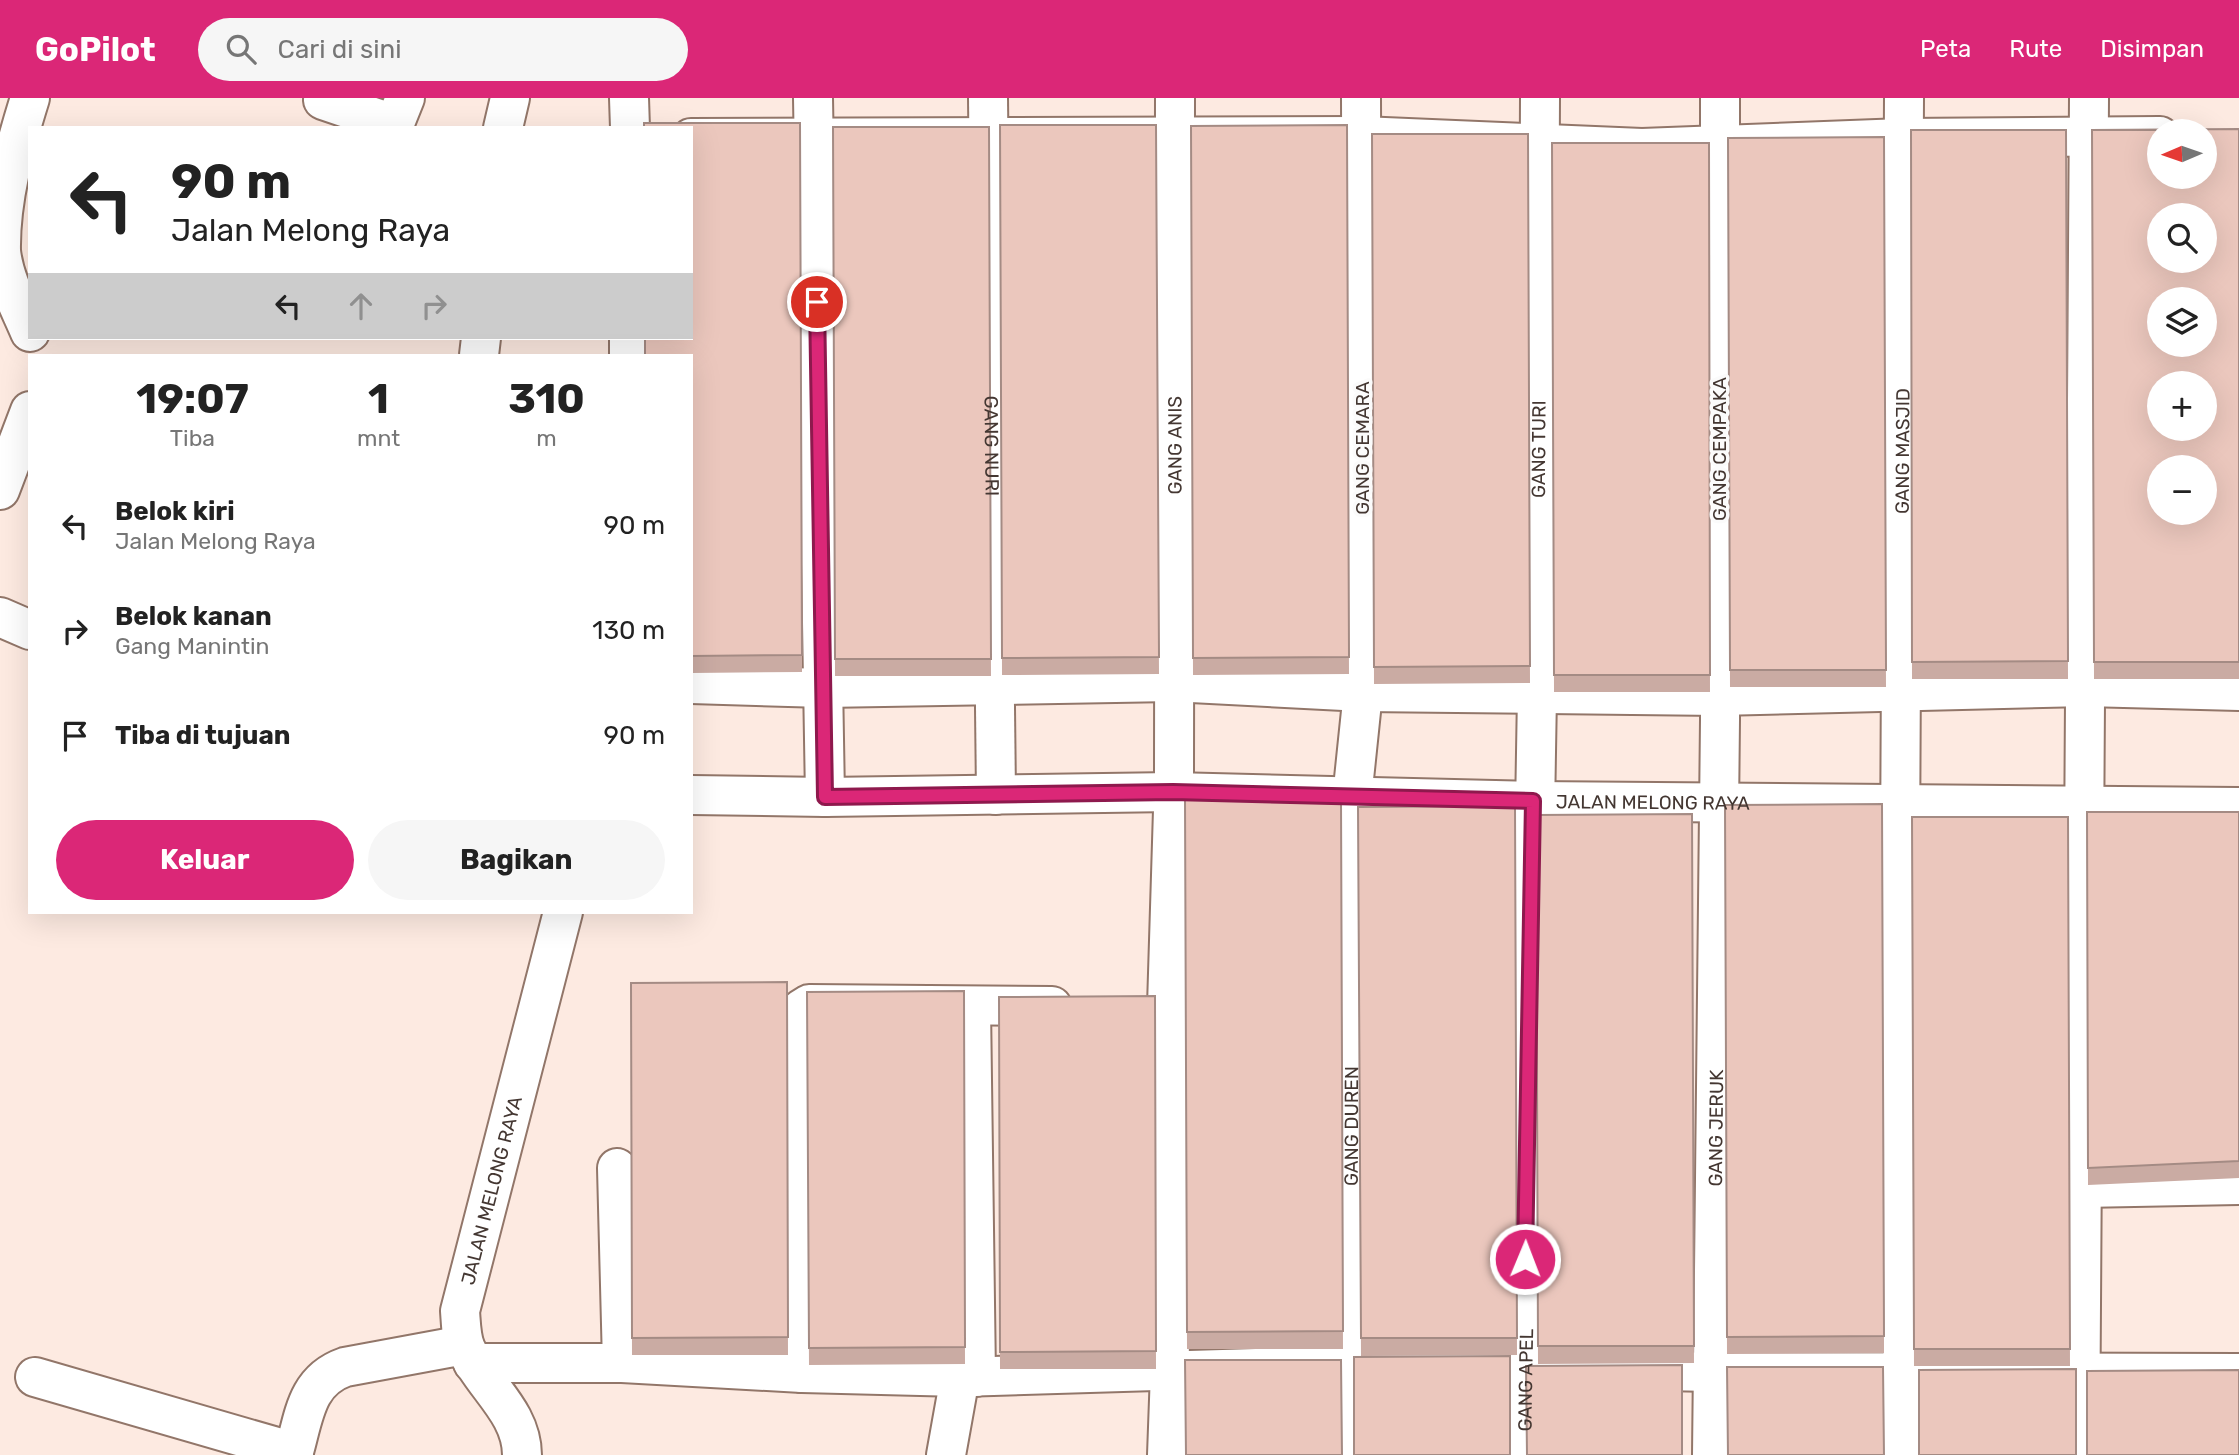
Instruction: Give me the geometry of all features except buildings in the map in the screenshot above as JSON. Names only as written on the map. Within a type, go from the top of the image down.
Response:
[{"type":"street","points":[[28,326],[5,273],[1,250],[8,139],[30,98]]},
{"type":"street","points":[[393,126],[405,98]]},
{"type":"street","points":[[503,126],[510,98]]},
{"type":"street","points":[[629,98],[630,126]]},
{"type":"street","points":[[813,98],[825,797]]},
{"type":"street","name":"GANG NURI","points":[[988,98],[992,633],[996,795]]},
{"type":"street","name":"GANG ANIS","points":[[1167,1455],[1170,1372],[1153,1006],[1173,792],[1175,98]]},
{"type":"street","name":"GANG CEMARA","points":[[1352,798],[1363,692],[1361,98]]},
{"type":"street","name":"GANG TURI","points":[[1533,801],[1537,694],[1540,98]]},
{"type":"street","name":"GANG CEMPAKA","points":[[1717,800],[1720,98]]},
{"type":"street","name":"GANG MASJID","points":[[1903,1455],[1900,803],[1904,98]]},
{"type":"street","points":[[323,100],[379,119],[389,126]]},
{"type":"street","points":[[693,138],[1362,136],[1642,148],[1903,138],[2088,116],[2147,132]]},
{"type":"street","points":[[2080,1455],[2088,116]]},
{"type":"street","points":[[0,490],[28,416]]},
{"type":"street","points":[[0,617],[28,629]]},
{"type":"street","points":[[693,684],[824,688],[1172,682],[1363,692],[1719,696],[1901,694],[2086,687],[2239,691]]},
{"type":"street","name":"JALAN MELONG RAYA","points":[[693,795],[825,797],[1173,792],[1533,801],[1717,800],[2239,807]]},
{"type":"street","name":"GANG DUREN","points":[[1350,1455],[1352,798]]},
{"type":"street","name":"GANG JERUK","points":[[1712,1455],[1717,800]]},
{"type":"street","name":"GANG APEL","points":[[1524,1455],[1523,1368],[1533,801]]},
{"type":"street","name":"JALAN MELONG RAYA","points":[[468,1354],[460,1311],[475,1241],[562,914]]},
{"type":"street","points":[[802,1373],[802,1009],[809,1004],[1083,1006]]},
{"type":"street","points":[[946,1455],[968,1377],[971,1006]]},
{"type":"street","points":[[617,1168],[622,1363]]},
{"type":"street","points":[[2082,1188],[2239,1185]]},
{"type":"street","points":[[468,1354],[512,1416],[522,1443],[522,1455]]},
{"type":"street","points":[[34,1377],[293,1454],[314,1387],[326,1374],[345,1367],[468,1354],[802,1373],[968,1377],[1350,1365],[1712,1372],[2239,1373]]},
{"type":"route","points":[[817,302],[825,797],[1173,792],[1533,801],[1525,1259]]}]
